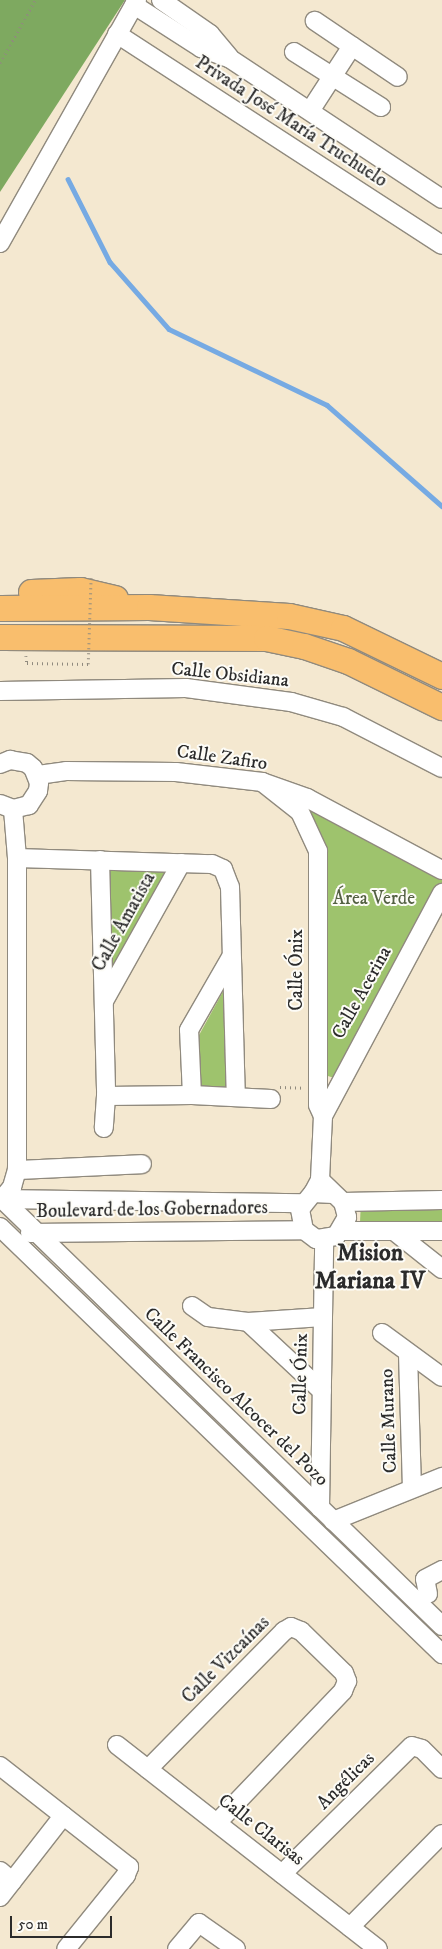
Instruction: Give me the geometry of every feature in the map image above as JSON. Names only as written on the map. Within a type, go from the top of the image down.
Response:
[{"type":"highway","points":[[0,592],[80,590],[149,607]]},
{"type":"highway","points":[[0,608],[149,607],[289,616],[334,626],[402,654],[442,676]]},
{"type":"highway","points":[[0,637],[147,635],[266,638],[304,646],[374,672],[442,707]]},
{"type":"highway","points":[[0,650],[25,649],[147,635]]},
{"type":"street","points":[[161,0],[210,34],[229,58]]},
{"type":"street","points":[[0,243],[135,2],[201,48],[229,58],[442,199]]},
{"type":"street","points":[[315,21],[398,76]]},
{"type":"street","name":"Privada José María Truchuelo","points":[[117,34],[442,245]]},
{"type":"street","points":[[310,111],[352,46]]},
{"type":"street","points":[[294,52],[381,107]]},
{"type":"street","name":"Calle Obsidiana","points":[[0,691],[186,688],[291,702],[343,717],[442,768]]},
{"type":"street","points":[[0,764],[19,760],[33,768],[38,775],[38,791],[35,799],[29,805],[7,807],[17,858],[17,1170],[12,1187],[1,1199]]},
{"type":"street","name":"Calle Zafiro","points":[[38,775],[66,772],[176,772],[262,782],[307,798],[442,870]]},
{"type":"street","name":"Calle Ónix","points":[[262,782],[300,812],[318,851],[318,1104],[323,1116],[312,1192]]},
{"type":"street","name":"Calle Amatista","points":[[17,858],[212,864],[223,870],[230,887],[236,1096]]},
{"type":"street","name":"Calle Amatista","points":[[100,860],[106,1096],[104,1128]]},
{"type":"street","name":"Calle Amatista","points":[[104,1002],[181,863]]},
{"type":"street","name":"Calle Acerina","points":[[323,1116],[442,893]]},
{"type":"street","points":[[192,1095],[190,1030],[231,957]]},
{"type":"street","points":[[318,1082],[330,1088],[338,1085]]},
{"type":"street","points":[[106,1096],[192,1095],[271,1099]]},
{"type":"street","points":[[17,1170],[142,1164]]},
{"type":"street","points":[[442,1200],[338,1198],[312,1192],[299,1216],[304,1230],[316,1239],[324,1240],[342,1231],[442,1231]]},
{"type":"street","name":"Boulevard de los Gobernadores","points":[[1,1199],[312,1192]]},
{"type":"street","points":[[338,1198],[347,1217],[342,1231]]},
{"type":"street","name":"Calle Francisco Alcocer del Pozo","points":[[1,1199],[442,1626]]},
{"type":"street","name":"Boulevard de los Gobernadores","points":[[2,1231],[36,1233],[304,1230]]},
{"type":"street","points":[[2,1231],[442,1654]]},
{"type":"street","points":[[394,1231],[442,1269]]},
{"type":"street","name":"Calle Ónix","points":[[320,1508],[324,1240]]},
{"type":"street","points":[[192,1306],[208,1317],[248,1322],[323,1317]]},
{"type":"street","points":[[248,1322],[322,1391]]},
{"type":"street","name":"Calle Murano","points":[[382,1333],[408,1354],[442,1377]]},
{"type":"street","name":"Calle Murano","points":[[408,1354],[412,1487]]},
{"type":"street","points":[[333,1521],[412,1487],[442,1477]]},
{"type":"street","points":[[428,1594],[425,1579],[442,1570]]},
{"type":"street","name":"Calle Vizcaínas","points":[[148,1769],[284,1631],[292,1627],[301,1631],[344,1674],[347,1681],[344,1691],[217,1823]]},
{"type":"street","name":"Calle Clarisas","points":[[117,1745],[378,1949]]},
{"type":"street","name":"Angélicas","points":[[282,1874],[412,1746],[422,1749],[442,1769]]},
{"type":"street","points":[[0,1766],[129,1867],[126,1875],[66,1949]]},
{"type":"street","points":[[0,1897],[6,1876],[63,1816]]},
{"type":"street","points":[[350,1927],[442,1834]]},
{"type":"street","points":[[177,1949],[199,1924],[236,1949]]},
{"type":"path","points":[[0,63],[36,0]]},
{"type":"path","points":[[25,649],[27,664],[88,664],[91,574]]},
{"type":"path","points":[[271,1099],[279,1087],[318,1082]]},
{"type":"green space","points":[[0,0],[125,0],[0,192]]},
{"type":"green space","name":"Área Verde","points":[[291,797],[442,872],[442,889],[334,1078],[325,1075],[319,868]]},
{"type":"green space","points":[[109,869],[168,872],[107,984]]},
{"type":"green space","points":[[226,986],[226,1092],[199,1090],[198,1037]]},
{"type":"green space","points":[[361,1201],[442,1203],[442,1224],[360,1222]]},
{"type":"waterway","points":[[68,179],[110,262],[169,329],[327,405],[442,506]]},
{"type":"district","name":"Mision Mariana IV","points":[[370,1268]]}]
